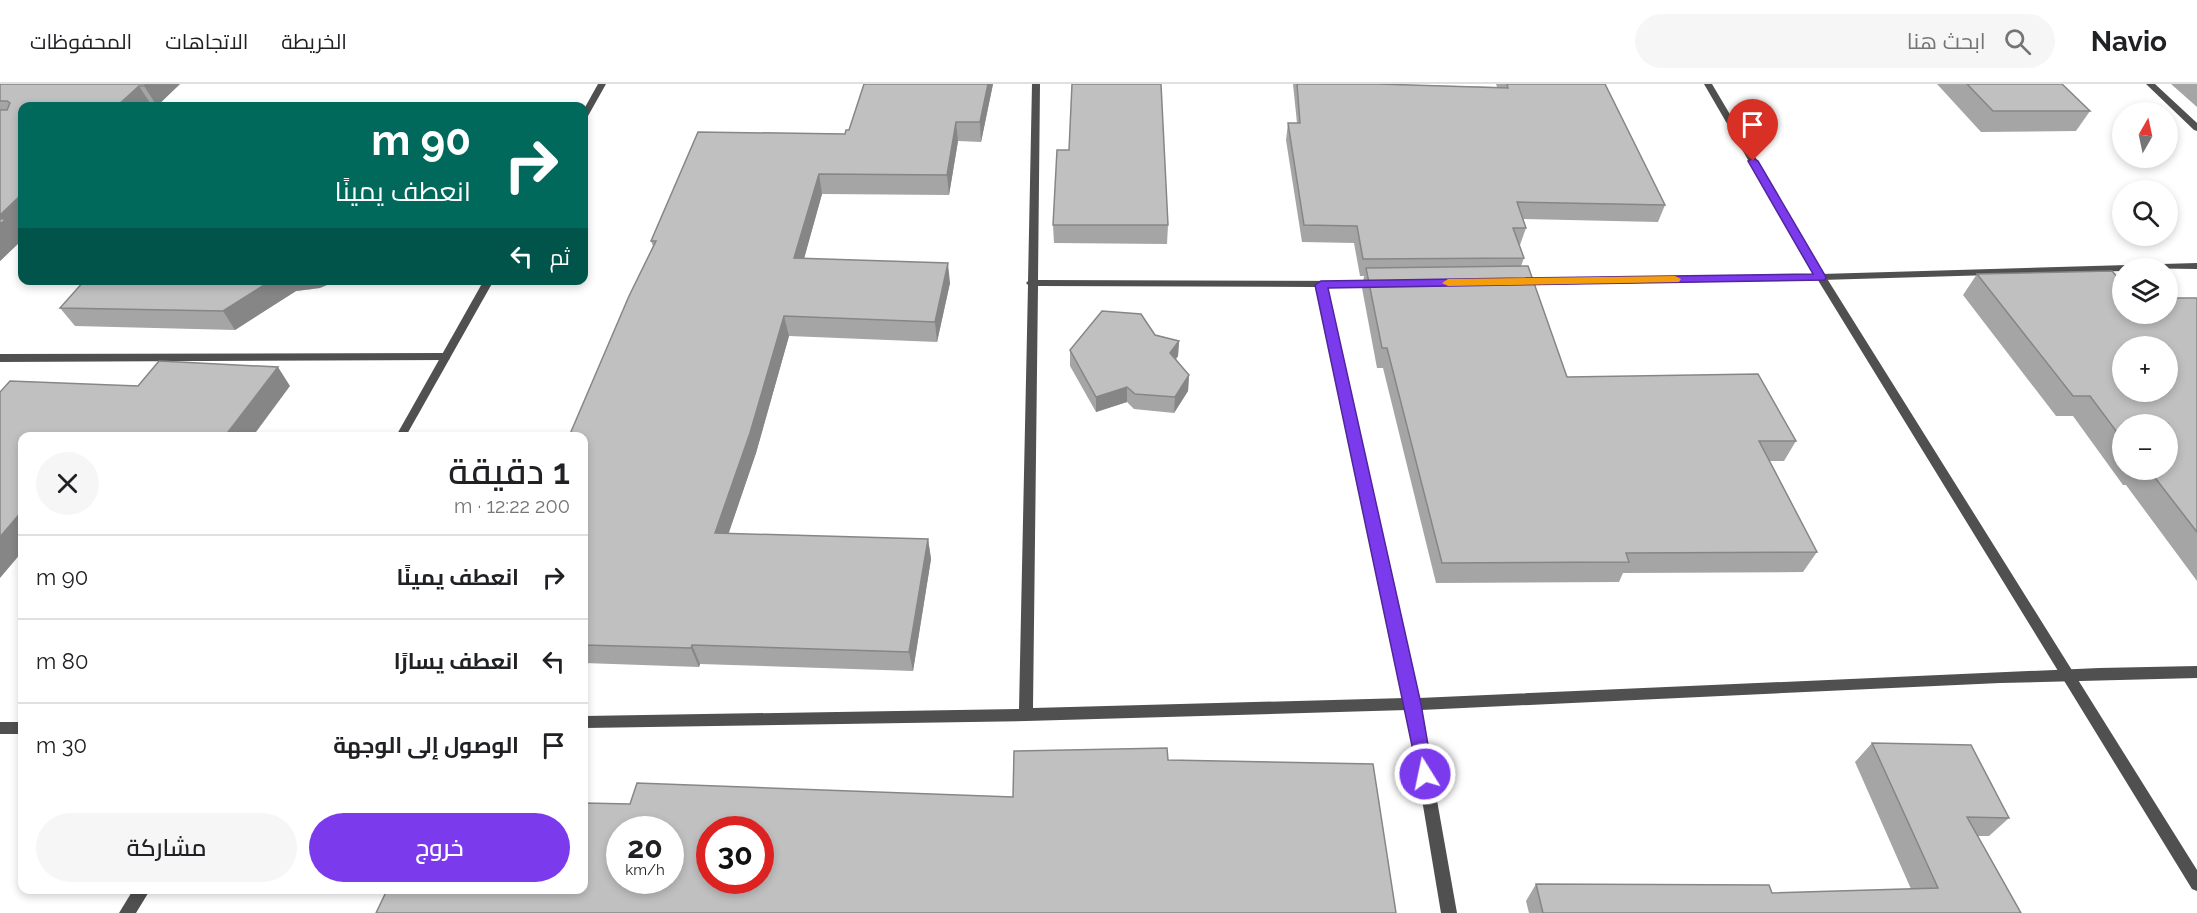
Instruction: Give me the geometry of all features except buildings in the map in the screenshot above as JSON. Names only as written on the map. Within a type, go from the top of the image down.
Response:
[{"type":"street","points":[[588,109],[602,84]]},
{"type":"street","points":[[1026,715],[1032,513],[1031,283],[1036,84]]},
{"type":"street","points":[[1708,84],[1821,277],[2197,884]]},
{"type":"street","points":[[2150,84],[2197,128]]},
{"type":"street","points":[[1511,282],[1821,277],[2197,266]]},
{"type":"street","points":[[1031,283],[1392,284]]},
{"type":"street","points":[[403,432],[486,285]]},
{"type":"street","points":[[1321,285],[1413,704],[1449,913]]},
{"type":"street","points":[[0,358],[445,357]]},
{"type":"street","points":[[588,722],[1026,715],[1413,704],[2068,673],[2197,672]]},
{"type":"street","points":[[0,728],[18,728]]},
{"type":"street","points":[[128,913],[139,894]]},
{"type":"slow traffic","points":[[1448,283],[1675,279]]},
{"type":"route","points":[[1425,774],[1413,704],[1321,285],[1821,277],[1753,161]]}]
